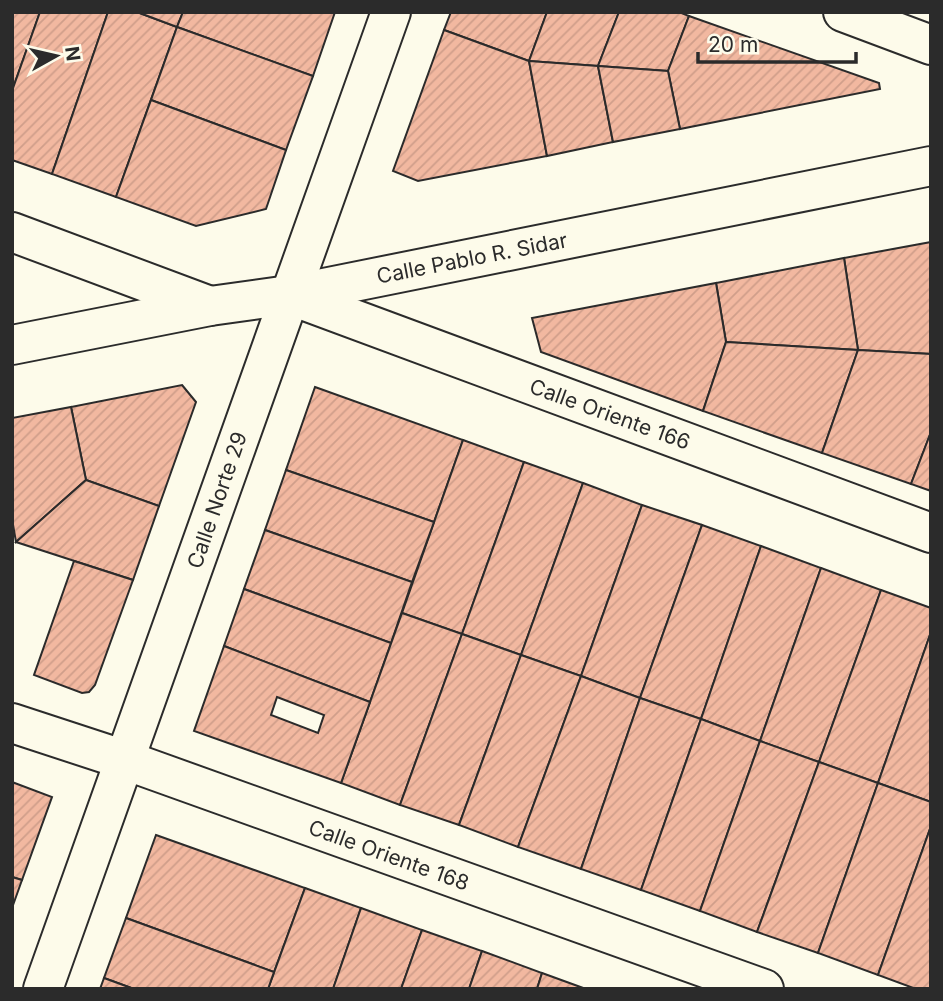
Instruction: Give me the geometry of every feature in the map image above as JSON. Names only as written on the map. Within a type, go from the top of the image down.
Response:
[{"type":"street","name":"Calle Norte 29","points":[[43,989],[391,12]]},
{"type":"street","points":[[843,12],[931,45]]},
{"type":"street","name":"Calle Pablo R. Sidar","points":[[12,345],[210,306],[289,295],[931,166]]},
{"type":"street","points":[[12,232],[210,306]]},
{"type":"street","name":"Calle Oriente 166","points":[[289,295],[931,533]]},
{"type":"street","name":"Calle Oriente 168","points":[[12,723],[764,989]]},
{"type":"building","points":[[12,12],[40,12],[12,91]]},
{"type":"building","points":[[40,12],[108,12],[52,174],[12,160],[12,91]]},
{"type":"building","points":[[108,12],[137,12],[177,27],[116,197],[52,174]]},
{"type":"building","points":[[137,12],[183,12],[177,27]]},
{"type":"building","points":[[183,12],[335,12],[313,76],[177,27]]},
{"type":"building","points":[[451,12],[547,12],[529,61],[444,30]]},
{"type":"building","points":[[547,12],[619,12],[598,66],[529,61]]},
{"type":"building","points":[[619,12],[679,12],[689,16],[668,71],[598,66]]},
{"type":"building","points":[[689,16],[879,83],[880,89],[680,129],[668,71]]},
{"type":"building","points":[[177,27],[313,76],[286,150],[151,100]]},
{"type":"building","points":[[444,30],[529,61],[547,156],[418,181],[393,171]]},
{"type":"building","points":[[529,61],[598,66],[613,142],[547,156]]},
{"type":"building","points":[[598,66],[668,71],[680,129],[613,142]]},
{"type":"building","points":[[151,100],[286,150],[266,209],[196,226],[116,197]]},
{"type":"building","points":[[931,242],[931,354],[858,350],[844,258]]},
{"type":"building","points":[[844,258],[858,350],[726,342],[716,283]]},
{"type":"building","points":[[716,283],[726,342],[703,411],[541,352],[532,318]]},
{"type":"building","points":[[726,342],[858,350],[822,453],[703,411]]},
{"type":"building","points":[[858,350],[931,354],[931,432],[911,484],[822,453]]},
{"type":"building","points":[[182,385],[196,402],[159,506],[86,480],[71,407]]},
{"type":"building","points":[[315,387],[463,440],[434,522],[286,470]]},
{"type":"building","points":[[71,407],[86,480],[16,542],[12,519],[12,418]]},
{"type":"building","points":[[931,432],[931,491],[911,484]]},
{"type":"building","points":[[463,440],[524,462],[462,634],[402,613]]},
{"type":"building","points":[[524,462],[583,483],[521,655],[462,634]]},
{"type":"building","points":[[286,470],[434,522],[412,582],[265,530]]},
{"type":"building","points":[[86,480],[159,506],[133,580],[16,542]]},
{"type":"building","points":[[583,483],[642,505],[581,676],[521,655]]},
{"type":"building","points":[[642,505],[702,525],[640,698],[581,676]]},
{"type":"building","points":[[702,525],[761,546],[701,719],[640,698]]},
{"type":"building","points":[[265,530],[412,582],[391,643],[244,589]]},
{"type":"building","points":[[761,546],[821,568],[760,741],[701,719]]},
{"type":"building","points":[[74,561],[133,580],[95,685],[89,692],[82,693],[34,675]]},
{"type":"building","points":[[821,568],[881,590],[819,762],[760,741]]},
{"type":"building","points":[[244,589],[391,643],[370,702],[224,646]]},
{"type":"building","points":[[881,590],[931,608],[931,632],[878,783],[819,762]]},
{"type":"building","points":[[402,613],[462,634],[400,805],[341,783]]},
{"type":"building","points":[[931,632],[931,802],[878,783]]},
{"type":"building","points":[[462,634],[521,655],[459,825],[400,805]]},
{"type":"building","points":[[224,646],[370,702],[341,783],[194,731]],"holes":[[[277,697],[324,715],[318,733],[271,715]]]},
{"type":"building","points":[[521,655],[581,676],[518,847],[459,825]]},
{"type":"building","points":[[581,676],[640,698],[581,869],[518,847]]},
{"type":"building","points":[[640,698],[701,719],[641,890],[581,869]]},
{"type":"building","points":[[701,719],[760,741],[700,911],[641,890]]},
{"type":"building","points":[[760,741],[819,762],[757,932],[700,911]]},
{"type":"building","points":[[819,762],[878,783],[818,953],[757,932]]},
{"type":"building","points":[[12,782],[52,797],[22,880],[12,877]]},
{"type":"building","points":[[878,783],[931,802],[931,826],[878,975],[818,953]]},
{"type":"building","points":[[931,826],[931,989],[916,989],[878,975]]},
{"type":"building","points":[[156,835],[305,888],[274,972],[126,918]]},
{"type":"building","points":[[12,877],[22,880],[12,908]]},
{"type":"building","points":[[305,888],[361,908],[333,989],[268,989]]},
{"type":"building","points":[[361,908],[422,930],[401,989],[333,989]]},
{"type":"building","points":[[126,918],[274,972],[268,989],[134,989],[104,978]]},
{"type":"building","points":[[422,930],[482,951],[469,989],[401,989]]},
{"type":"building","points":[[482,951],[542,973],[537,989],[469,989]]},
{"type":"building","points":[[542,973],[586,989],[537,989]]},
{"type":"building","points":[[104,978],[134,989],[100,989]]}]
